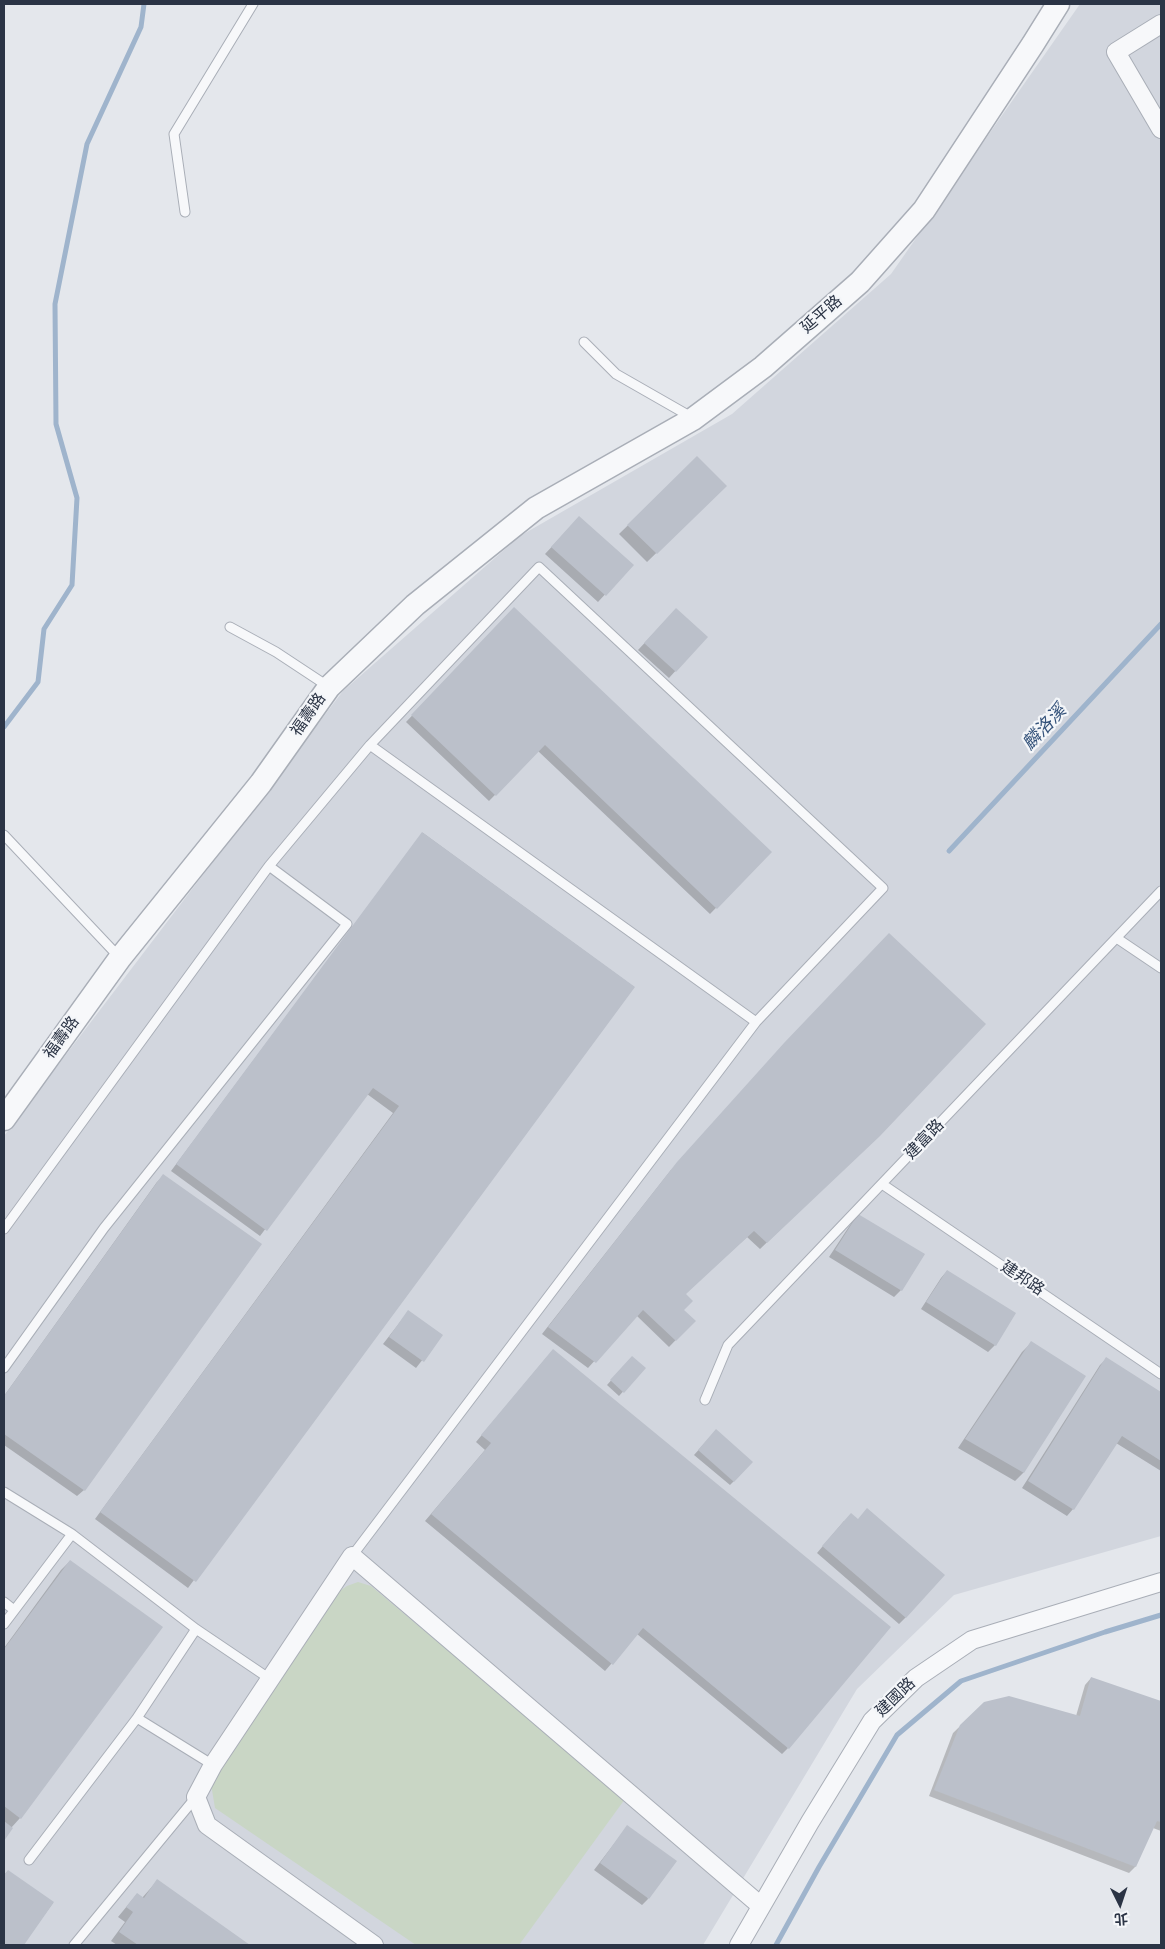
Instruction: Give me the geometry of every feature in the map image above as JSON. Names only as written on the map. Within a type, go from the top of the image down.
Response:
[{"type":"street","name":"延平路","points":[[1033,44],[1036,12],[1040,4]]},
{"type":"street","name":"延平路","points":[[536,508],[693,418],[762,367],[860,282],[924,210],[1058,4]]},
{"type":"street","points":[[1161,24],[1116,52],[1161,129]]},
{"type":"street","name":"福壽路","points":[[4,1119],[120,958],[262,783],[329,688],[415,606],[536,508]]},
{"type":"street","points":[[374,1945],[208,1826],[196,1797],[213,1765],[352,1556],[761,1906]]},
{"type":"street","name":"建國路","points":[[739,1945],[810,1822],[872,1721],[916,1678],[972,1640],[1161,1582]]},
{"type":"lane","points":[[185,212],[174,134],[253,4]]},
{"type":"lane","points":[[584,342],[616,374],[693,418]]},
{"type":"lane","points":[[4,1229],[269,866],[370,745],[539,567],[883,888],[756,1022],[352,1556]]},
{"type":"lane","points":[[230,627],[276,652],[329,688]]},
{"type":"lane","points":[[370,745],[756,1022]]},
{"type":"lane","points":[[4,835],[120,958]]},
{"type":"lane","points":[[4,1368],[104,1228],[347,924],[269,866]]},
{"type":"lane","name":"建富路","points":[[705,1400],[728,1345],[1118,939],[1161,891]]},
{"type":"lane","points":[[1118,939],[1161,968]]},
{"type":"lane","name":"建邦路","points":[[882,1184],[1161,1374]]},
{"type":"lane","points":[[4,1492],[72,1534],[196,1629],[270,1679]]},
{"type":"lane","points":[[4,1624],[72,1534]]},
{"type":"lane","points":[[4,1602],[14,1610]]},
{"type":"lane","points":[[28,1860],[137,1718],[196,1629]]},
{"type":"lane","points":[[137,1718],[213,1765]]},
{"type":"lane","points":[[74,1945],[196,1797]]},
{"type":"shaded area","points":[[1080,4],[1161,4],[1161,1536],[954,1595],[857,1689],[703,1945],[4,1945],[4,1136],[343,691],[520,536],[732,414],[891,274]]},
{"type":"green space","points":[[358,1582],[371,1586],[625,1799],[519,1945],[416,1945],[215,1808],[211,1784],[218,1771],[337,1593],[347,1586]]},
{"type":"building","points":[[697,456],[727,486],[657,554],[627,525]]},
{"type":"building","points":[[579,516],[634,565],[606,596],[551,547]]},
{"type":"building","points":[[514,607],[772,852],[717,909],[545,745],[496,796],[411,715]]},
{"type":"building","points":[[676,608],[708,637],[676,672],[644,643]]},
{"type":"building","points":[[422,832],[635,987],[196,1582],[100,1512],[399,1106],[373,1088],[267,1231],[176,1164]]},
{"type":"building","points":[[889,933],[986,1024],[880,1136],[767,1243],[754,1231],[686,1294],[693,1301],[684,1310],[696,1321],[676,1341],[643,1310],[596,1363],[548,1327],[677,1162],[784,1043]]},
{"type":"building","points":[[163,1174],[262,1244],[85,1491],[4,1434],[4,1396]]},
{"type":"building","points":[[858,1214],[925,1254],[902,1291],[835,1250]]},
{"type":"building","points":[[947,1270],[1016,1313],[996,1346],[926,1302]]},
{"type":"building","points":[[408,1310],[443,1335],[424,1362],[389,1337]]},
{"type":"building","points":[[1031,1341],[1086,1376],[1024,1473],[965,1439]]},
{"type":"building","points":[[553,1349],[891,1627],[789,1749],[643,1628],[613,1665],[431,1514],[491,1443],[481,1435]]},
{"type":"building","points":[[632,1356],[646,1368],[624,1393],[610,1380]]},
{"type":"building","points":[[1106,1357],[1161,1392],[1161,1461],[1122,1436],[1074,1510],[1028,1481]]},
{"type":"building","points":[[716,1429],[753,1462],[734,1482],[698,1450]]},
{"type":"building","points":[[867,1508],[945,1575],[906,1618],[822,1546],[851,1513],[858,1519]]},
{"type":"building","points":[[70,1560],[163,1627],[21,1819],[4,1806],[4,1649]]},
{"type":"building","points":[[1091,1677],[1161,1701],[1161,1822],[1157,1821],[1136,1867],[934,1790],[960,1725],[984,1702],[1009,1696],[1080,1716]]},
{"type":"building","points":[[4,1821],[13,1828],[4,1841]]},
{"type":"building","points":[[627,1825],[677,1861],[649,1899],[600,1863]]},
{"type":"building","points":[[8,1870],[54,1902],[24,1945],[4,1945],[4,1875]]},
{"type":"building","points":[[157,1879],[250,1945],[138,1945],[119,1932],[133,1912],[126,1907],[137,1893],[144,1898]]},
{"type":"waterway","points":[[4,727],[38,682],[44,629],[72,585],[77,498],[56,424],[55,304],[87,144],[141,27],[144,4]]},
{"type":"waterway","name":"麟洛溪","points":[[949,851],[1161,624]]},
{"type":"waterway","points":[[776,1945],[819,1867],[897,1735],[961,1681],[1161,1615]]}]
